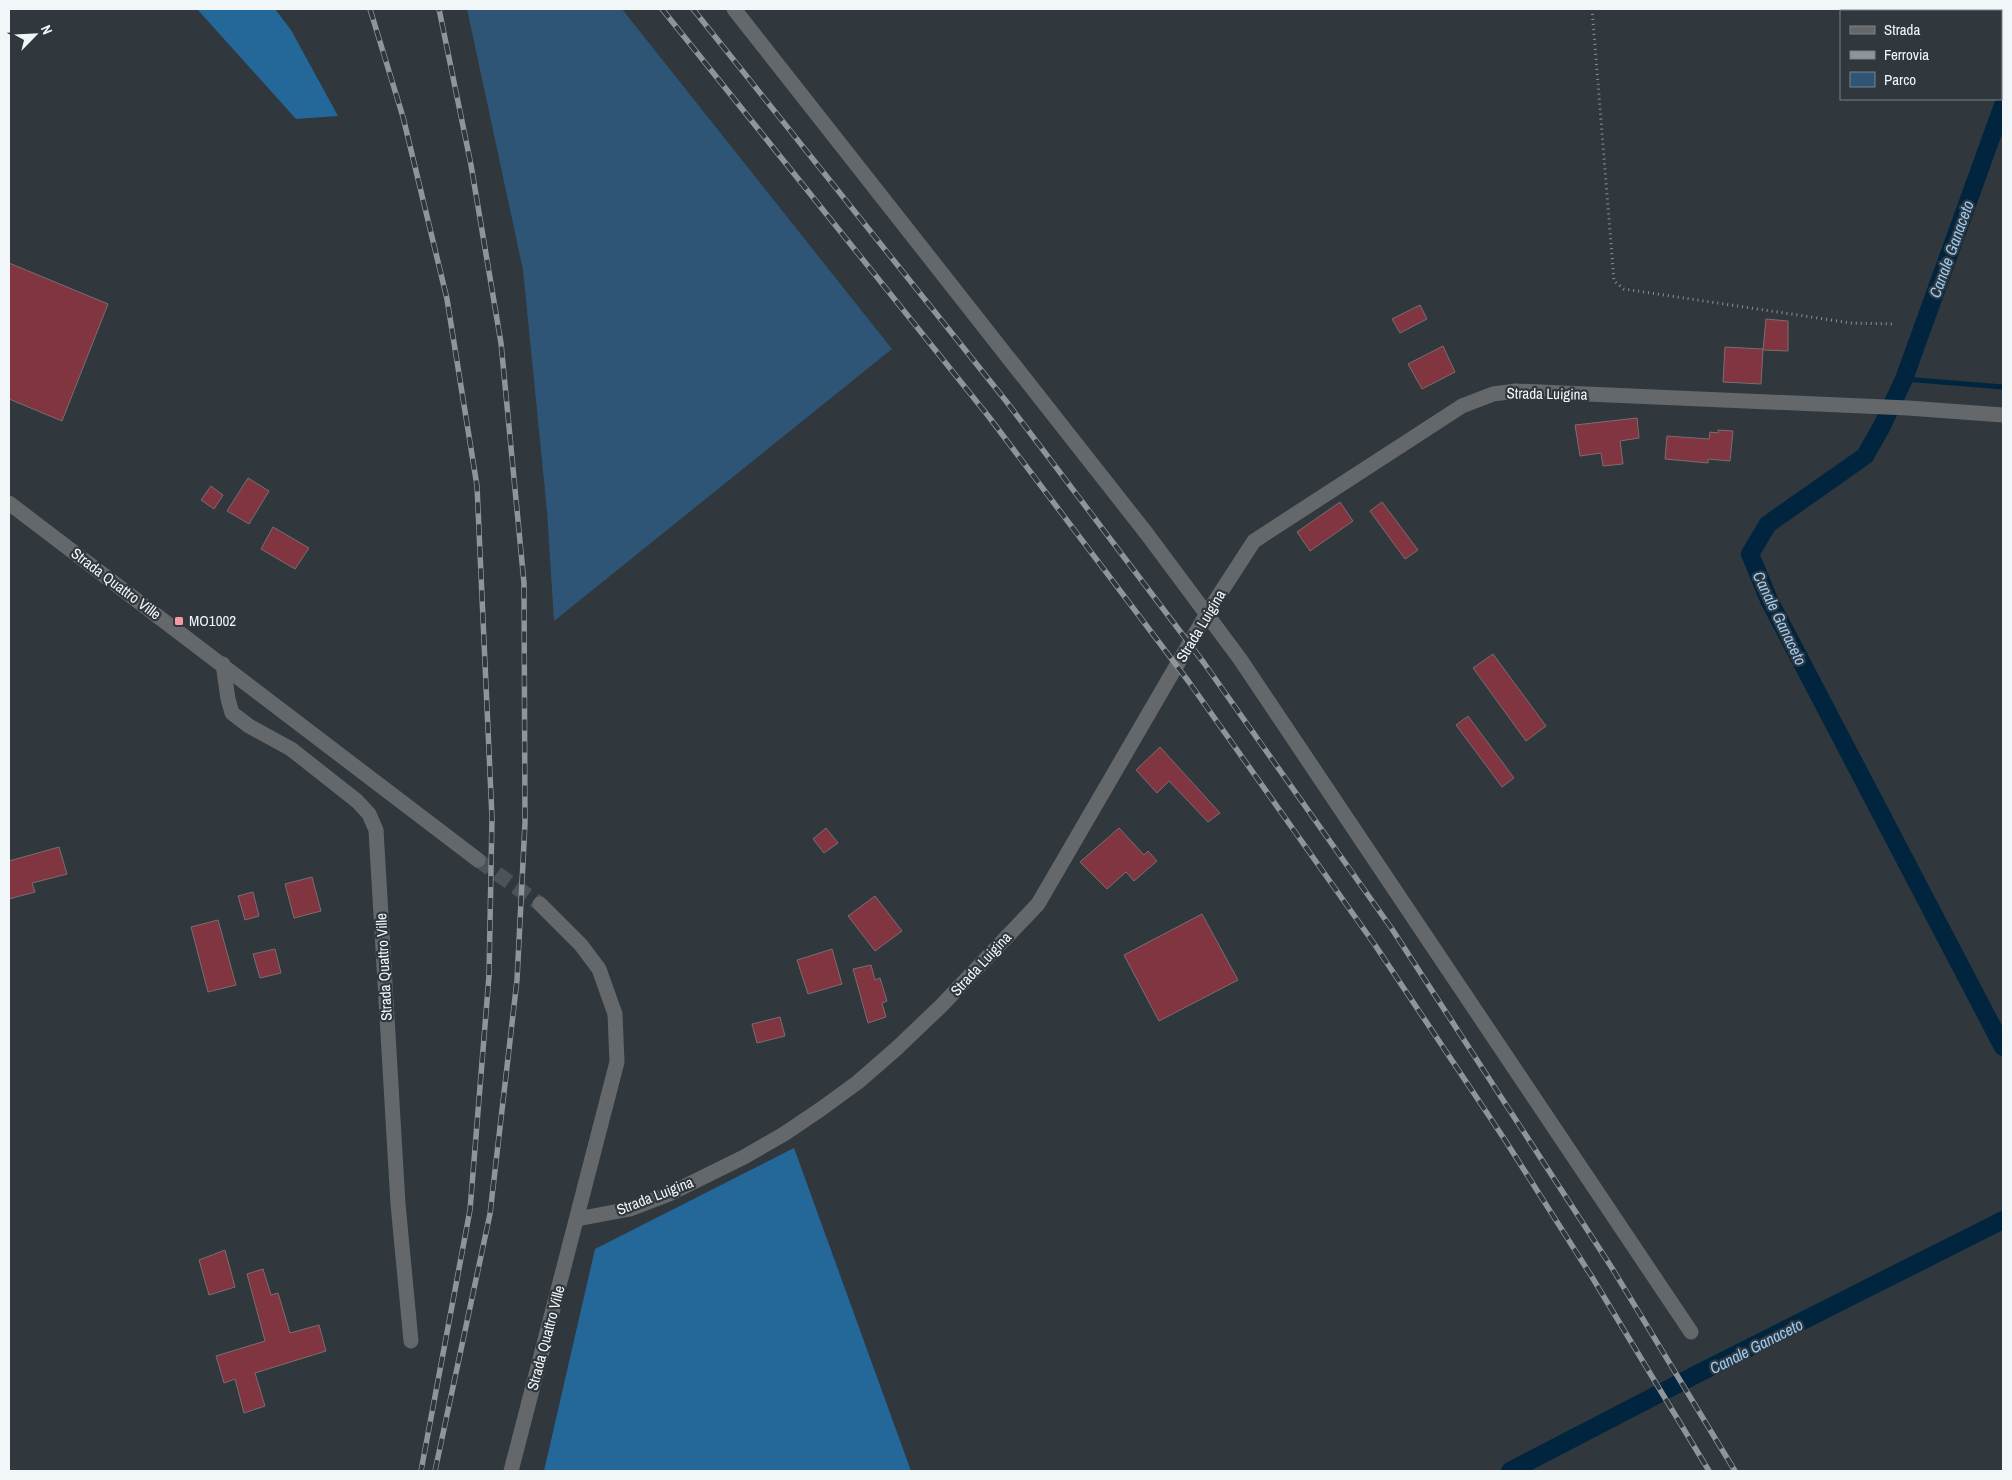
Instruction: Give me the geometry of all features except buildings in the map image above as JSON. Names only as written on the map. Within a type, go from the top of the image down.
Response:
[{"type":"street","points":[[734,9],[1147,534],[1240,659],[1692,1332]]},
{"type":"street","name":"Strada Luigina","points":[[577,1220],[630,1209],[669,1194],[744,1157],[784,1134],[858,1082],[941,1006],[1038,904],[1206,615],[1254,541],[1462,406],[1493,394],[1516,392],[1908,408],[2003,415]]},
{"type":"street","name":"Strada Quattro Ville","points":[[9,503],[223,664],[478,860]]},
{"type":"street","name":"Strada Quattro Ville","points":[[223,664],[228,700],[232,713],[249,726],[291,749],[357,802],[368,814],[376,830],[398,1204],[411,1341]]},
{"type":"street","name":"Strada Quattro Ville","points":[[511,1471],[617,1062],[615,1014],[599,969],[581,945],[540,904]]},
{"type":"path","points":[[1592,9],[1614,281],[1624,289],[1851,323],[1893,324]]},
{"type":"green space","points":[[467,9],[622,9],[892,349],[554,621],[547,511],[523,270]]},
{"type":"shaded area","points":[[197,9],[275,9],[291,30],[338,116],[296,119]]},
{"type":"shaded area","points":[[794,1148],[911,1471],[544,1471],[595,1249]]},
{"type":"waterway","name":"Canale Ganaceto","points":[[2003,105],[1904,379],[1882,426],[1865,456],[1768,524],[1750,554],[1769,600],[2003,1047]]},
{"type":"waterway","points":[[1904,379],[2003,387]]},
{"type":"waterway","name":"Canale Ganaceto","points":[[1510,1471],[1701,1372],[2003,1220]]},
{"type":"tunnel","points":[[478,860],[540,904]]},
{"type":"railway","points":[[370,9],[403,117],[447,299],[477,486],[492,818],[489,976],[470,1210],[421,1471]]},
{"type":"railway","points":[[435,1471],[490,1214],[517,980],[525,823],[524,583],[501,343],[471,165],[439,9]]},
{"type":"railway","points":[[662,9],[989,417],[1189,682],[1375,945],[1505,1140],[1592,1277],[1709,1471]]},
{"type":"railway","points":[[693,9],[1006,401],[1204,663],[1392,929],[1612,1268],[1735,1471]]},
{"type":"place","name":"MO1002","points":[[179,621]]}]
